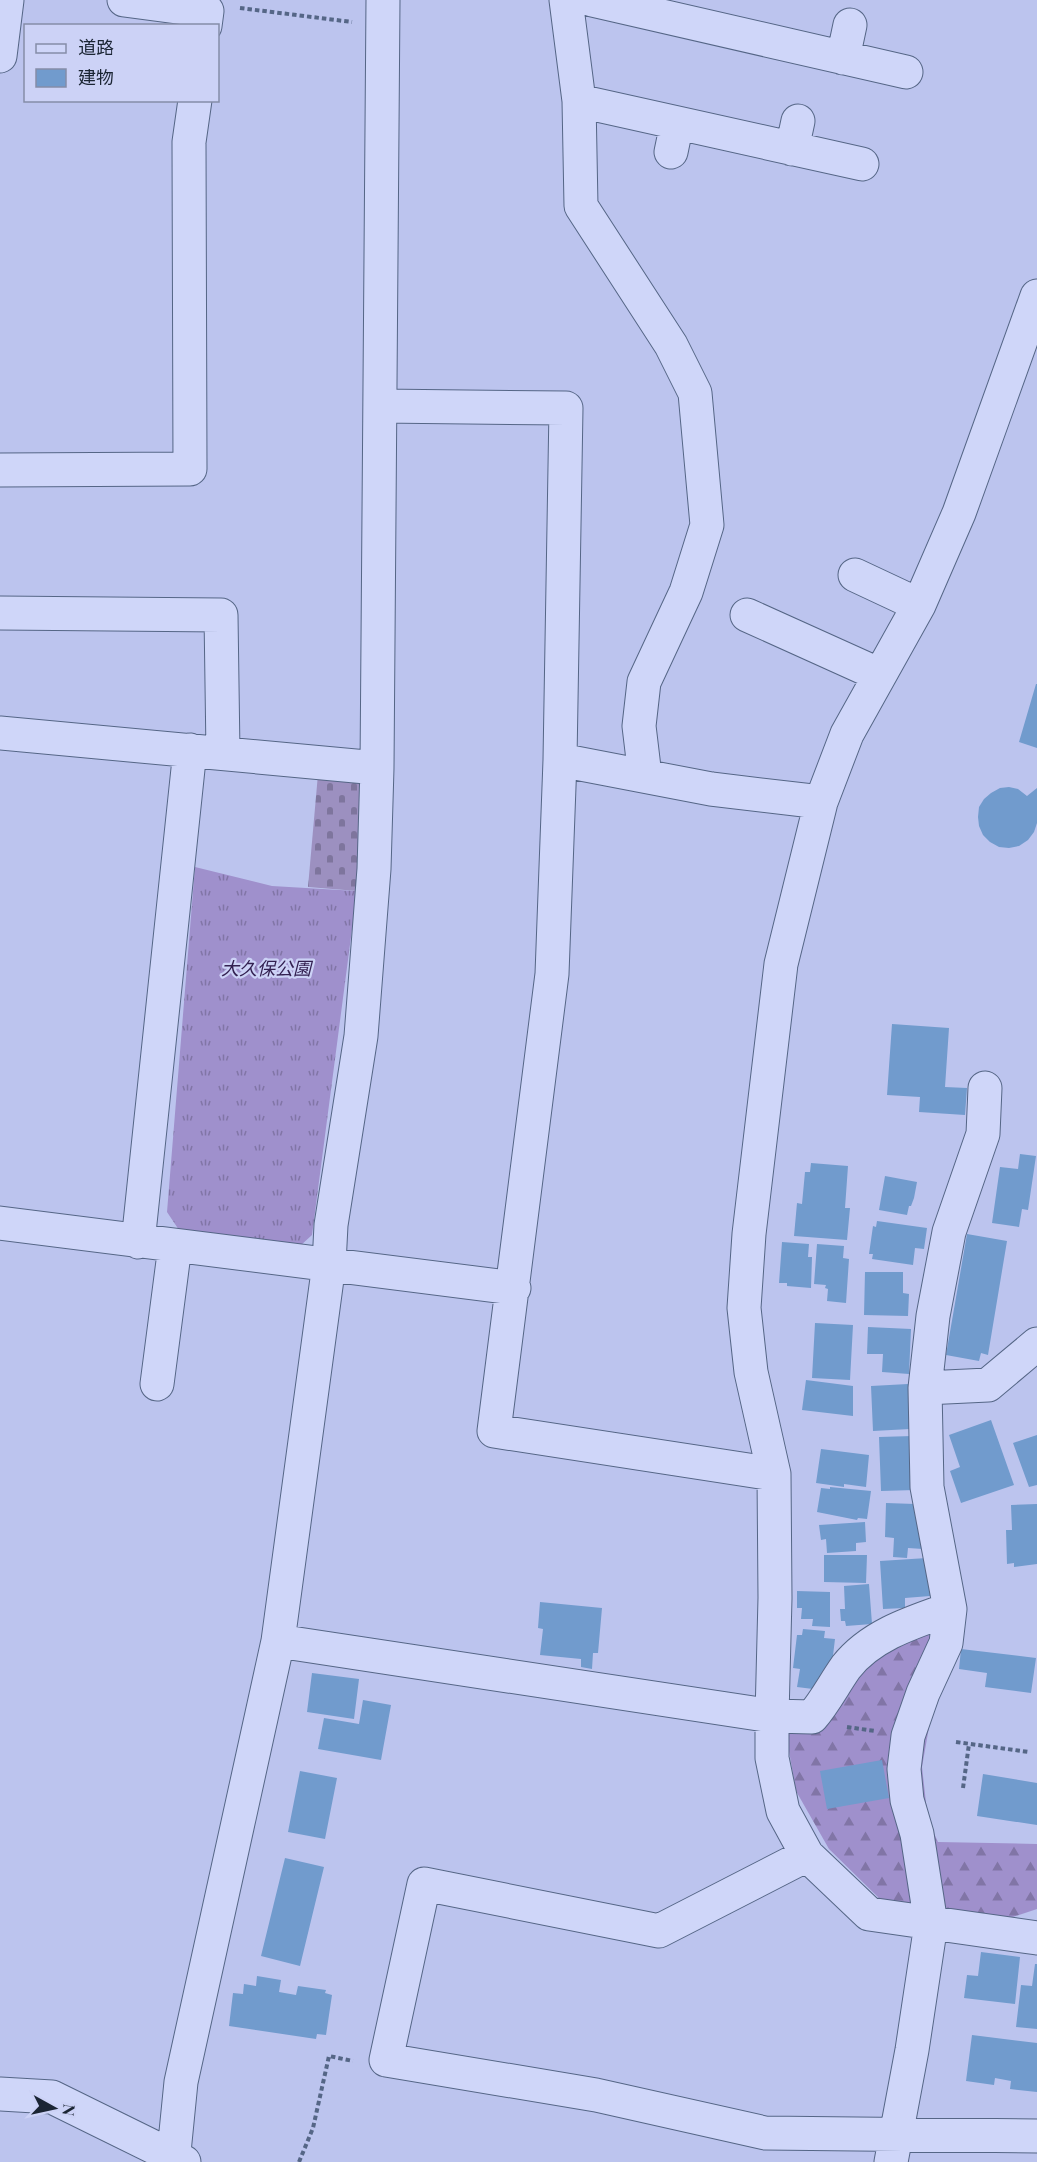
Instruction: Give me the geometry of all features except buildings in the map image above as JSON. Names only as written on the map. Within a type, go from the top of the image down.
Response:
[{"type":"street","points":[[0,56],[7,0]]},
{"type":"street","points":[[124,0],[206,18]]},
{"type":"street","points":[[566,0],[579,100],[581,206],[671,345],[695,393],[707,525],[686,592],[644,682],[639,726],[645,776]]},
{"type":"street","points":[[592,0],[708,13],[843,58],[906,72]]},
{"type":"street","points":[[0,2094],[52,2097],[176,2160],[181,2082],[278,1641],[329,1264],[331,1225],[361,1036],[374,869],[380,406],[373,12]]},
{"type":"street","points":[[843,58],[850,25]]},
{"type":"street","points":[[579,100],[674,137],[795,135],[862,164]]},
{"type":"street","points":[[0,470],[190,469],[189,142],[195,102]]},
{"type":"street","points":[[1037,296],[959,513],[920,605],[847,734],[821,802],[781,964],[744,1308],[751,1372],[774,1474],[776,1598],[772,1758],[783,1811],[807,1855],[869,1914],[1037,1938]]},
{"type":"street","points":[[380,406],[566,408],[560,760],[552,974],[514,1288],[494,1431],[774,1474]]},
{"type":"street","points":[[855,575],[920,605]]},
{"type":"street","points":[[0,613],[221,615],[223,753]]},
{"type":"street","points":[[747,615],[880,675]]},
{"type":"street","points":[[0,733],[377,768]]},
{"type":"street","points":[[138,1242],[190,750]]},
{"type":"street","points":[[560,760],[711,789],[821,802]]},
{"type":"street","points":[[894,2148],[931,1924],[917,1834],[907,1800],[904,1769],[909,1736],[923,1693],[946,1643],[950,1609],[927,1487],[925,1388],[933,1316],[949,1232],[983,1134],[985,1088]]},
{"type":"street","points":[[0,1223],[514,1288]]},
{"type":"street","points":[[157,1384],[175,1246]]},
{"type":"street","points":[[925,1388],[988,1385],[1037,1344]]},
{"type":"street","points":[[278,1641],[772,1716],[812,1717],[823,1705],[847,1667],[866,1646],[906,1625],[950,1609]]},
{"type":"street","points":[[807,1855],[659,1931],[424,1884],[386,2060],[597,2094],[765,2133],[894,2148],[1037,2136]]},
{"type":"path","points":[[206,18],[229,7],[373,12]]},
{"type":"path","points":[[812,1717],[822,1723],[909,1736]]},
{"type":"path","points":[[956,1742],[1029,1752]]},
{"type":"path","points":[[963,1788],[969,1744]]},
{"type":"path","points":[[299,2162],[312,2128],[329,2056],[361,2063]]},
{"type":"green space","points":[[318,774],[366,778],[357,891],[308,887]]},
{"type":"green space","name":"大久保公園","points":[[195,867],[272,886],[357,891],[312,1235],[300,1246],[179,1230],[167,1212]]},
{"type":"green space","points":[[962,1613],[931,1716],[922,1767],[928,1820],[938,1842],[1037,1844],[1037,1909],[998,1922],[882,1901],[829,1849],[796,1791],[786,1734],[811,1731],[858,1670],[899,1636]]}]
